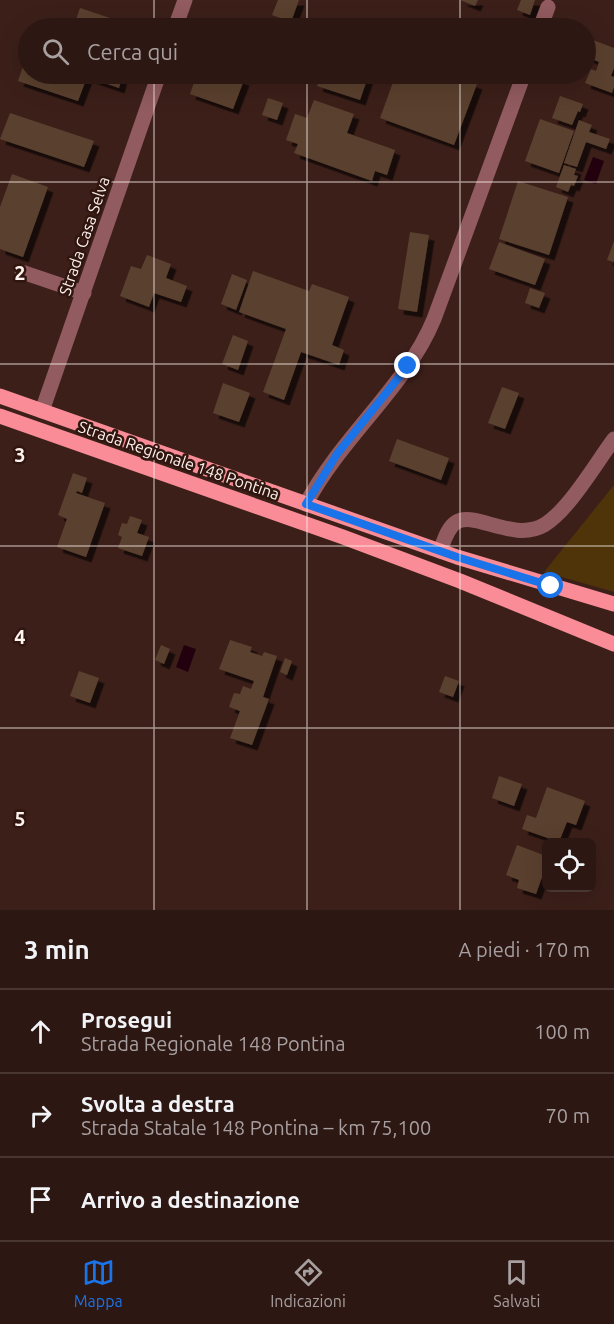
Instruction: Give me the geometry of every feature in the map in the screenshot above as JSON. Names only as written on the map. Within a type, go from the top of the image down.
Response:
[{"type":"main road","name":"Strada Regionale 148 Pontina","points":[[0,396],[440,551],[614,604]]},
{"type":"main road","name":"Strada Regionale 148 Pontina","points":[[0,416],[343,537],[460,581],[614,644]]},
{"type":"street","points":[[179,18],[185,0]]},
{"type":"street","points":[[544,18],[548,7]]},
{"type":"street","name":"Strada Casa Selva","points":[[42,411],[156,84]]},
{"type":"street","points":[[306,504],[333,459],[408,366],[427,335],[520,84]]},
{"type":"street","points":[[22,272],[84,293]]},
{"type":"street","points":[[440,551],[451,527],[459,520],[476,520],[511,531],[532,530],[544,525],[566,504],[614,439]]},
{"type":"shaded area","points":[[593,157],[604,161],[596,184],[584,180]]},
{"type":"shaded area","points":[[614,485],[614,592],[544,572]]},
{"type":"shaded area","points":[[184,645],[196,649],[188,672],[176,667]]},
{"type":"building","points":[[278,0],[299,0],[292,18],[272,15]]},
{"type":"building","points":[[460,0],[478,0],[475,6]]},
{"type":"building","points":[[521,0],[535,0],[530,15],[517,10]]},
{"type":"building","points":[[80,8],[110,18],[76,18]]},
{"type":"building","points":[[596,41],[614,48],[612,93],[588,84],[596,84],[599,62],[596,61]]},
{"type":"building","points":[[27,84],[84,84],[78,101]]},
{"type":"building","points":[[107,84],[120,84],[119,88]]},
{"type":"building","points":[[194,84],[242,84],[233,109],[190,94]]},
{"type":"building","points":[[318,84],[366,84],[360,100],[317,86]]},
{"type":"building","points":[[392,84],[477,84],[454,145],[380,118]]},
{"type":"building","points":[[560,96],[583,104],[572,125],[552,118]]},
{"type":"building","points":[[268,98],[283,103],[277,120],[262,115]]},
{"type":"building","points":[[314,100],[354,114],[347,133],[395,150],[387,175],[375,171],[372,181],[294,153],[298,144],[286,140],[295,114],[307,118]]},
{"type":"building","points":[[10,113],[94,141],[84,167],[0,139]]},
{"type":"building","points":[[540,119],[574,131],[559,173],[525,161]]},
{"type":"building","points":[[579,120],[592,125],[589,132],[610,139],[606,149],[586,142],[577,167],[564,163]]},
{"type":"building","points":[[564,165],[576,169],[574,175],[578,176],[574,186],[571,185],[568,192],[556,187]]},
{"type":"building","points":[[12,174],[48,187],[23,257],[0,249],[0,207]]},
{"type":"building","points":[[518,181],[568,197],[549,255],[499,239]]},
{"type":"building","points":[[410,232],[429,235],[417,312],[398,309]]},
{"type":"building","points":[[614,241],[614,262],[607,260]]},
{"type":"building","points":[[499,242],[545,259],[535,285],[489,269]]},
{"type":"building","points":[[147,255],[171,264],[166,278],[187,286],[181,302],[154,293],[149,307],[120,296],[131,266],[141,269]]},
{"type":"building","points":[[253,271],[309,291],[312,284],[349,297],[332,345],[344,350],[339,365],[301,352],[284,400],[263,392],[286,329],[239,312]]},
{"type":"building","points":[[232,274],[247,280],[236,310],[221,304]]},
{"type":"building","points":[[530,288],[545,293],[539,308],[525,303]]},
{"type":"building","points":[[233,335],[248,341],[238,370],[222,364]]},
{"type":"building","points":[[223,383],[250,393],[239,422],[213,413]]},
{"type":"building","points":[[502,387],[519,393],[505,429],[488,423]]},
{"type":"building","points":[[397,439],[449,458],[441,480],[389,461]]},
{"type":"building","points":[[73,473],[87,478],[82,493],[77,491],[76,493],[105,503],[86,557],[57,547],[67,519],[58,515]]},
{"type":"building","points":[[130,516],[142,520],[137,533],[149,537],[142,556],[118,548],[122,537],[118,535],[122,523],[127,524]]},
{"type":"building","points":[[230,640],[252,647],[250,652],[262,656],[264,652],[277,656],[263,697],[269,699],[252,745],[230,738],[240,711],[229,707],[234,693],[240,694],[243,686],[251,689],[254,681],[219,669]]},
{"type":"building","points":[[161,645],[170,649],[164,664],[155,660]]},
{"type":"building","points":[[285,658],[292,661],[287,675],[280,672]]},
{"type":"building","points":[[79,671],[99,678],[90,703],[70,696]]},
{"type":"building","points":[[445,676],[459,681],[453,697],[439,692]]},
{"type":"building","points":[[499,776],[522,784],[514,806],[492,798]]},
{"type":"building","points":[[547,787],[585,801],[576,825],[567,822],[561,838],[548,838],[522,829],[527,815],[536,818]]},
{"type":"building","points":[[517,845],[542,854],[542,877],[536,894],[517,888],[519,880],[506,875]]},
{"type":"route","points":[[408,366],[337,454],[306,504],[457,557],[551,586]]}]
